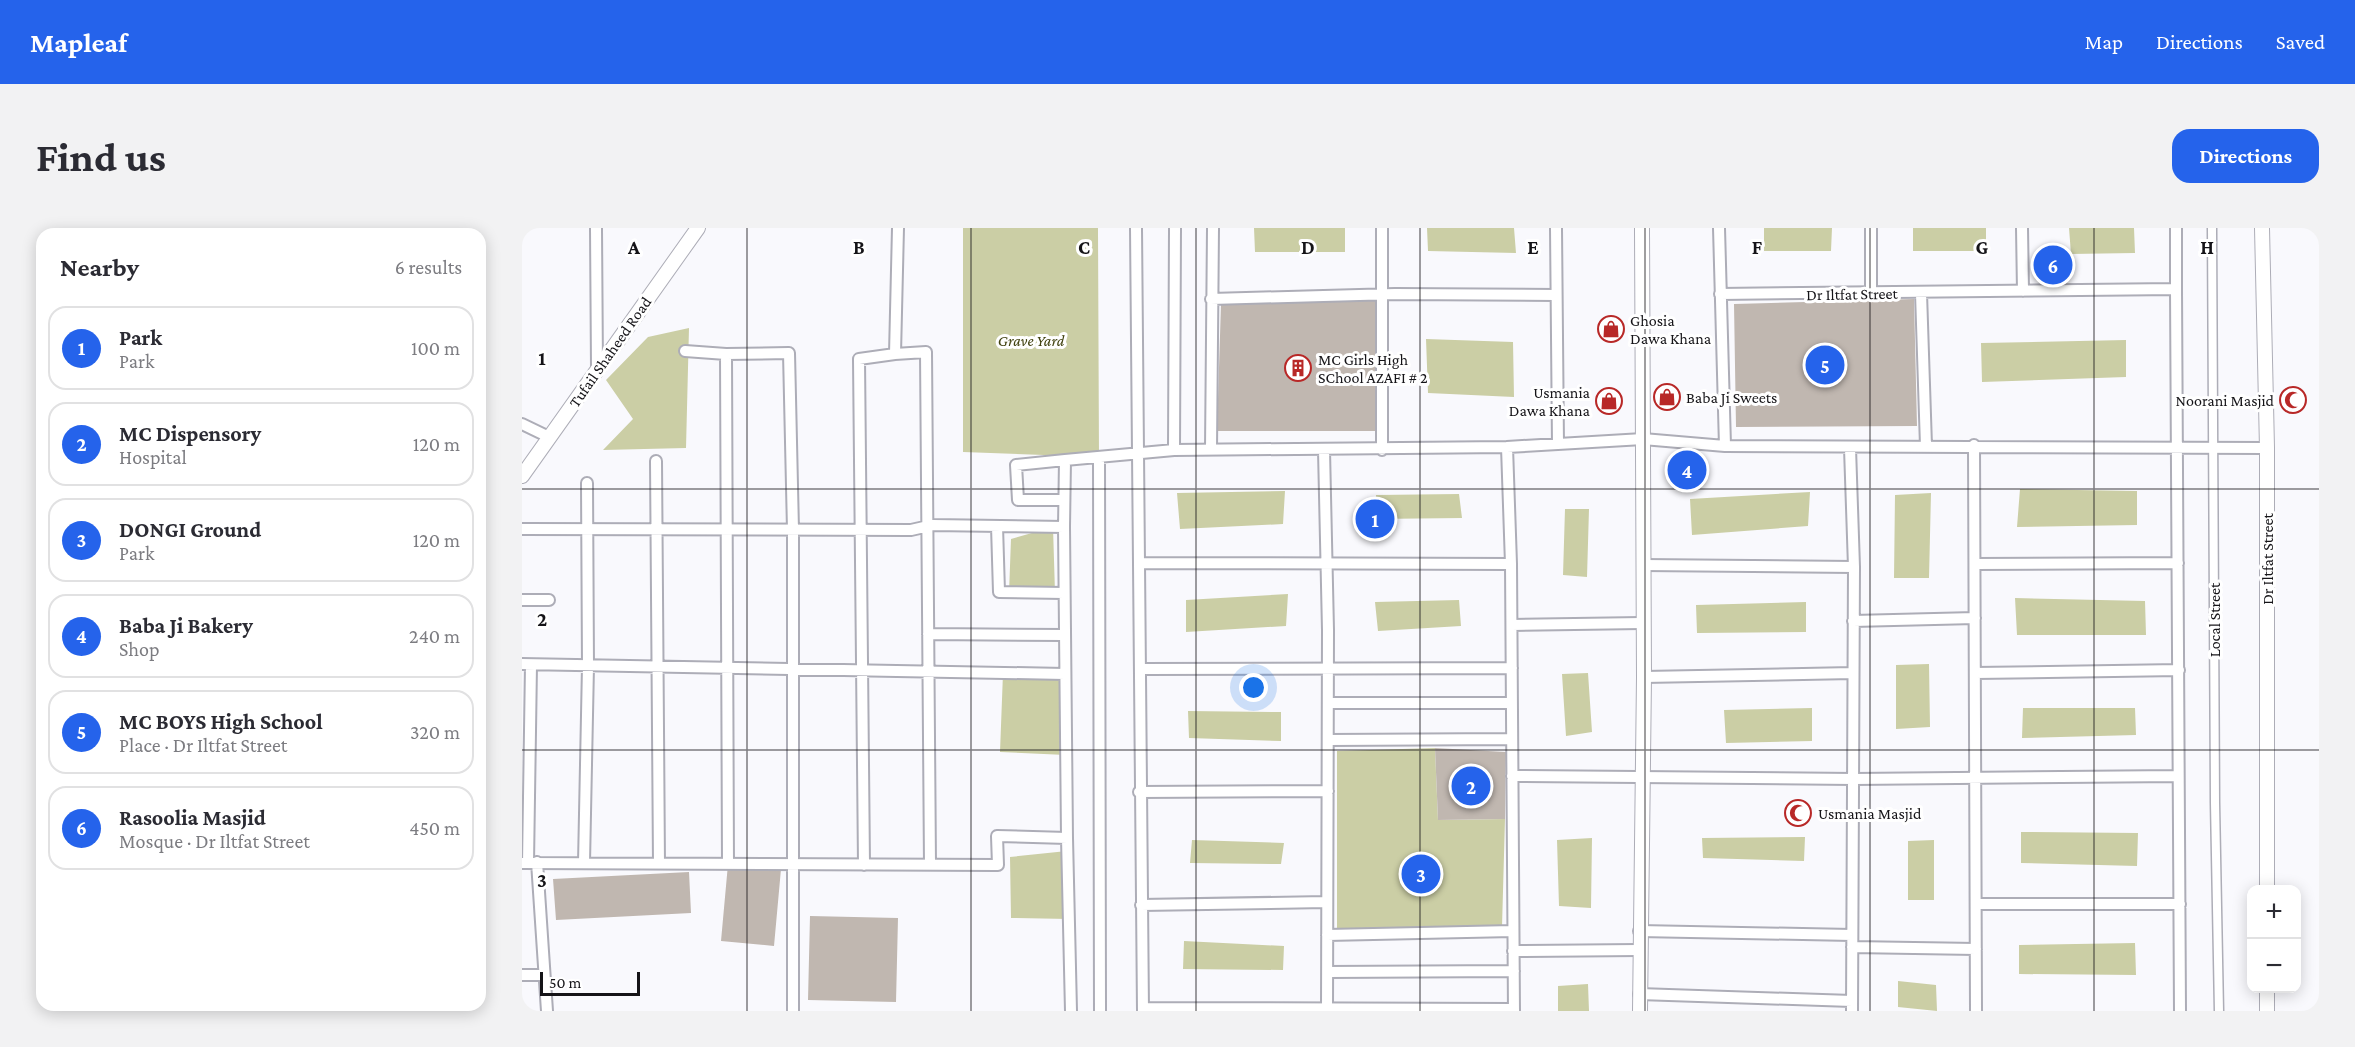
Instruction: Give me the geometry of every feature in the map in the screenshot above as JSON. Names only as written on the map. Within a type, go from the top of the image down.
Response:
[{"type":"street","points":[[596,228],[597,369]]},
{"type":"street","name":"Tufail Shaheed Road","points":[[522,476],[698,228]]},
{"type":"street","points":[[896,354],[898,228]]},
{"type":"street","points":[[1136,228],[1141,669],[1139,792],[1143,1009],[1514,1010],[1512,625],[1507,447]]},
{"type":"street","points":[[1174,450],[1175,228]]},
{"type":"street","points":[[1210,449],[1213,228]]},
{"type":"street","points":[[1382,228],[1382,450]]},
{"type":"street","points":[[1556,228],[1558,444]]},
{"type":"street","points":[[1640,1011],[1639,931],[1644,677],[1642,228]]},
{"type":"street","points":[[1719,228],[1725,446]]},
{"type":"street","points":[[1871,228],[1871,294]]},
{"type":"street","points":[[2022,228],[2023,291]]},
{"type":"street","points":[[2176,228],[2180,1011]]},
{"type":"street","name":"Local Street","points":[[2212,228],[2215,792],[2219,1011]]},
{"type":"street","name":"Dr Iltfat Street","points":[[2262,228],[2266,448],[2267,885]]},
{"type":"street","name":"Dr Iltfat Street","points":[[1720,294],[2176,289]]},
{"type":"street","points":[[1922,293],[1926,446]]},
{"type":"street","points":[[1211,299],[1382,294],[1556,295]]},
{"type":"street","points":[[685,351],[726,354],[789,353],[793,530],[793,1011]]},
{"type":"street","points":[[864,865],[860,359],[926,352],[930,865]]},
{"type":"street","points":[[726,354],[728,864]]},
{"type":"street","points":[[522,424],[549,437]]},
{"type":"street","points":[[1064,500],[1018,500],[1016,465],[1174,450],[1382,450],[1507,447],[1643,439],[1725,446],[1850,448],[1974,445],[2266,448]]},
{"type":"street","points":[[1974,445],[1976,1011]]},
{"type":"street","points":[[1639,994],[1852,1006],[1854,567],[1850,448]]},
{"type":"street","points":[[1324,450],[1328,669],[1327,1010]]},
{"type":"street","points":[[1100,457],[1100,1011]]},
{"type":"street","points":[[1065,460],[1066,838],[1071,1011]]},
{"type":"street","points":[[656,461],[659,864]]},
{"type":"street","points":[[584,863],[588,666],[587,483]]},
{"type":"street","points":[[522,529],[911,530],[927,526],[1064,527]]},
{"type":"street","points":[[997,526],[999,592],[1064,593]]},
{"type":"street","points":[[1975,564],[2178,562]]},
{"type":"street","points":[[1140,563],[1511,564]]},
{"type":"street","points":[[1643,565],[1854,567]]},
{"type":"street","points":[[522,600],[549,600]]},
{"type":"street","points":[[1853,621],[1976,618]]},
{"type":"street","points":[[1512,625],[1642,623]]},
{"type":"street","points":[[928,634],[1065,635]]},
{"type":"street","points":[[547,1011],[529,863],[527,665],[1065,674]]},
{"type":"street","points":[[1141,669],[1512,668]]},
{"type":"street","points":[[1975,674],[2179,670]]},
{"type":"street","points":[[1644,677],[1853,673]]},
{"type":"street","points":[[1328,703],[1512,703]]},
{"type":"street","points":[[1328,740],[1512,739]]},
{"type":"street","points":[[1512,776],[1976,779],[2178,776]]},
{"type":"street","points":[[1139,792],[1328,791]]},
{"type":"street","points":[[529,863],[998,866],[997,836],[1066,838]]},
{"type":"street","points":[[1141,904],[1326,902]]},
{"type":"street","points":[[1976,904],[2180,903]]},
{"type":"street","points":[[1327,935],[1513,931]]},
{"type":"street","points":[[1639,931],[1852,935]]},
{"type":"street","points":[[1852,947],[1976,949]]},
{"type":"street","points":[[1514,951],[1639,950]]},
{"type":"street","points":[[1326,972],[1514,971]]},
{"type":"street","points":[[522,975],[544,975]]},
{"type":"street","points":[[2267,993],[2267,1011]]},
{"type":"green space","name":"Grave Yard","points":[[963,228],[1098,228],[1099,457],[963,452]]},
{"type":"green space","points":[[1254,228],[1345,228],[1345,252],[1255,252]]},
{"type":"green space","points":[[1427,228],[1514,228],[1516,253],[1428,251]]},
{"type":"green space","points":[[1764,228],[1832,228],[1831,251],[1764,251]]},
{"type":"green space","points":[[1913,228],[1986,228],[1986,251],[1913,251]]},
{"type":"green space","points":[[2069,228],[2134,228],[2135,253],[2071,254]]},
{"type":"green space","points":[[689,328],[686,448],[603,450],[633,419],[606,380],[648,337]]},
{"type":"green space","points":[[1426,339],[1513,342],[1514,397],[1428,393]]},
{"type":"green space","points":[[2126,340],[2126,377],[1982,382],[1981,343]]},
{"type":"green space","points":[[2020,489],[2137,491],[2137,525],[2017,527]]},
{"type":"green space","points":[[1285,491],[1283,524],[1180,529],[1177,493]]},
{"type":"green space","points":[[1810,492],[1808,526],[1692,535],[1690,499]]},
{"type":"green space","points":[[1931,493],[1929,578],[1894,578],[1895,495]]},
{"type":"green space","points":[[1459,494],[1462,518],[1375,519],[1376,495]]},
{"type":"green space","points":[[1565,509],[1589,509],[1587,577],[1563,575]]},
{"type":"green space","points":[[1053,527],[1055,593],[1009,593],[1011,539]]},
{"type":"green space","points":[[1288,594],[1286,626],[1186,632],[1186,600]]},
{"type":"green space","points":[[2015,598],[2145,601],[2146,635],[2017,635]]},
{"type":"green space","points":[[1459,600],[1461,626],[1378,631],[1375,602]]},
{"type":"green space","points":[[1806,602],[1806,632],[1697,633],[1696,605]]},
{"type":"green space","points":[[1929,664],[1930,727],[1896,729],[1896,665]]},
{"type":"green space","points":[[1003,673],[1065,674],[1066,755],[1000,752]]},
{"type":"green space","points":[[1588,673],[1592,732],[1566,736],[1562,674]]},
{"type":"green space","points":[[1812,708],[1812,741],[1726,743],[1724,710]]},
{"type":"green space","points":[[2023,708],[2135,708],[2136,735],[2022,738]]},
{"type":"green space","points":[[1188,711],[1281,712],[1281,741],[1189,738]]},
{"type":"green space","points":[[1435,748],[1438,820],[1505,819],[1502,927],[1337,931],[1337,751]]},
{"type":"green space","points":[[2021,832],[2138,833],[2137,866],[2021,863]]},
{"type":"green space","points":[[1805,837],[1804,861],[1703,858],[1702,838]]},
{"type":"green space","points":[[1592,838],[1591,908],[1559,906],[1557,840]]},
{"type":"green space","points":[[1192,840],[1284,843],[1281,864],[1190,863]]},
{"type":"green space","points":[[1934,840],[1934,900],[1908,900],[1908,841]]},
{"type":"green space","points":[[1067,851],[1069,919],[1011,918],[1010,857]]},
{"type":"green space","points":[[1184,941],[1284,946],[1283,970],[1183,969]]},
{"type":"green space","points":[[2135,943],[2136,975],[2019,974],[2019,945]]},
{"type":"green space","points":[[1898,981],[1936,985],[1937,1011],[1898,1007]]},
{"type":"green space","points":[[1588,984],[1589,1011],[1558,1011],[1558,986]]},
{"type":"building","points":[[1914,299],[1917,426],[1736,427],[1734,304]]},
{"type":"building","name":"MC Girls High SChool AZAFI # 2","points":[[1377,300],[1377,431],[1217,431],[1221,304]]},
{"type":"building","points":[[1435,748],[1506,752],[1505,819],[1438,820]]},
{"type":"building","points":[[728,864],[781,869],[774,946],[721,941]]},
{"type":"building","points":[[689,872],[691,913],[556,920],[553,879]]},
{"type":"building","points":[[810,916],[898,918],[896,1002],[808,1000]]},
{"type":"place","name":"Rasoolia Masjid","points":[[2053,265]]},
{"type":"place","name":"Ghosia Dawa Khana","points":[[1611,329]]},
{"type":"place","name":"MC BOYS High School","points":[[1825,365]]},
{"type":"place","name":"MC Girls High SChool AZAFI # 2","points":[[1298,368]]},
{"type":"place","name":"Baba Ji Sweets","points":[[1667,397]]},
{"type":"place","name":"Noorani Masjid","points":[[2293,400]]},
{"type":"place","name":"Usmania Dawa Khana","points":[[1609,401]]},
{"type":"place","name":"Baba Ji Bakery","points":[[1687,470]]},
{"type":"place","name":"Park","points":[[1375,519]]},
{"type":"place","name":"MC Dispensory","points":[[1471,786]]},
{"type":"place","name":"Usmania Masjid","points":[[1798,813]]},
{"type":"place","name":"DONGI Ground","points":[[1421,874]]}]
